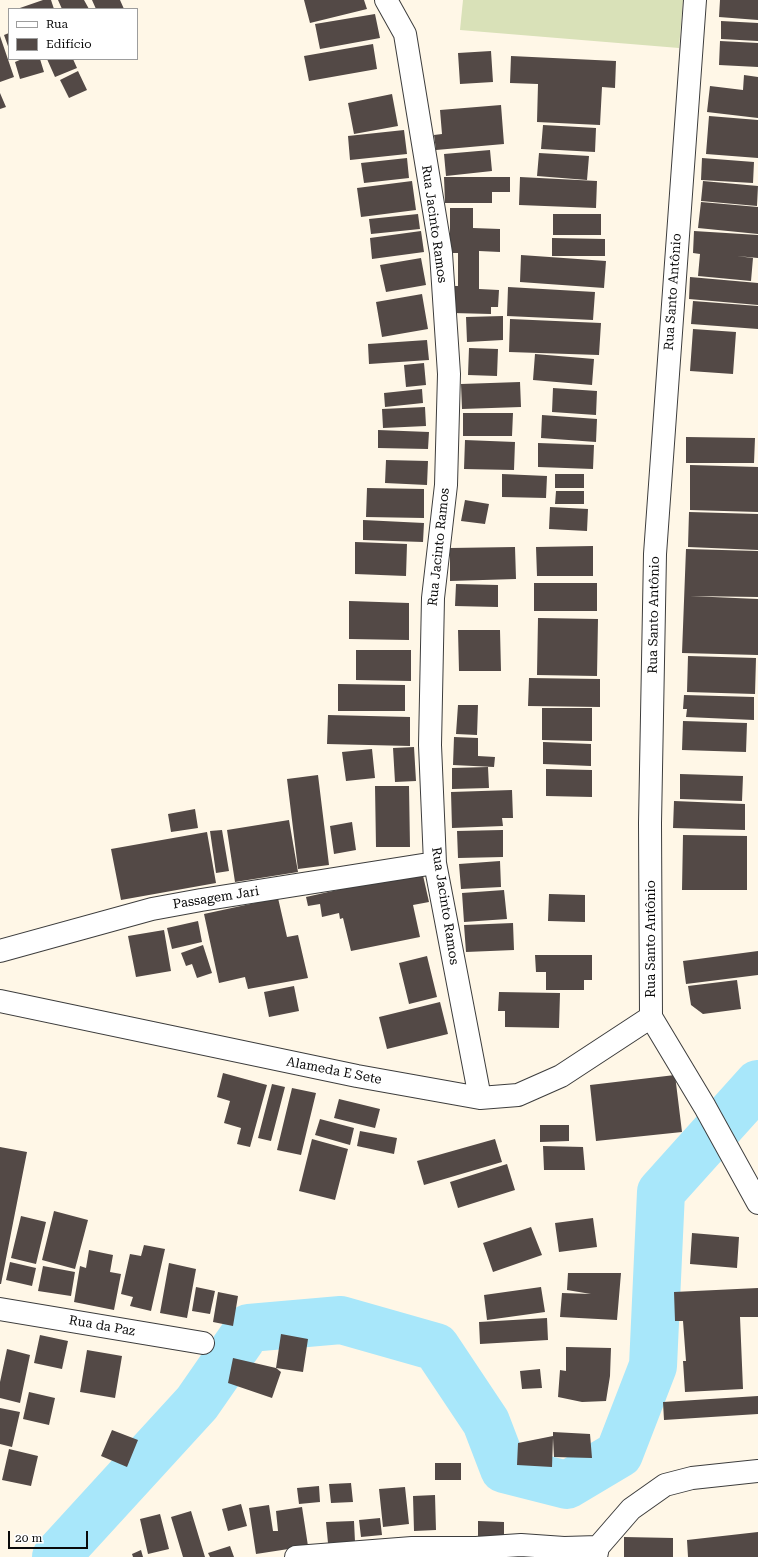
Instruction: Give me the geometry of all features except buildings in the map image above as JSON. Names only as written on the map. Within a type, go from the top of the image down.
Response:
[{"type":"street","name":"Rua Jacinto Ramos","points":[[386,0],[405,34],[441,253],[449,374],[446,486],[433,598],[430,745],[435,863],[480,1098]]},
{"type":"street","name":"Rua Santo Antônio","points":[[695,0],[655,554],[650,823],[652,1017],[705,1107],[756,1199]]},
{"type":"street","name":"Passagem Jari","points":[[0,951],[152,909],[435,863]]},
{"type":"street","name":"Alameda E Sete","points":[[0,1001],[357,1076],[480,1098],[518,1095],[561,1076],[652,1017]]},
{"type":"street","name":"Rua da Paz","points":[[0,1309],[203,1343]]},
{"type":"street","points":[[296,1557],[412,1548],[476,1548],[521,1545],[597,1552],[631,1509],[665,1485],[692,1478],[758,1471]]},
{"type":"green space","points":[[463,0],[683,0],[679,48],[460,30]]},
{"type":"waterway","points":[[56,1557],[197,1403],[249,1328],[341,1320],[436,1347],[486,1422],[504,1469],[567,1485],[619,1454],[653,1366],[661,1192],[758,1084]]}]
